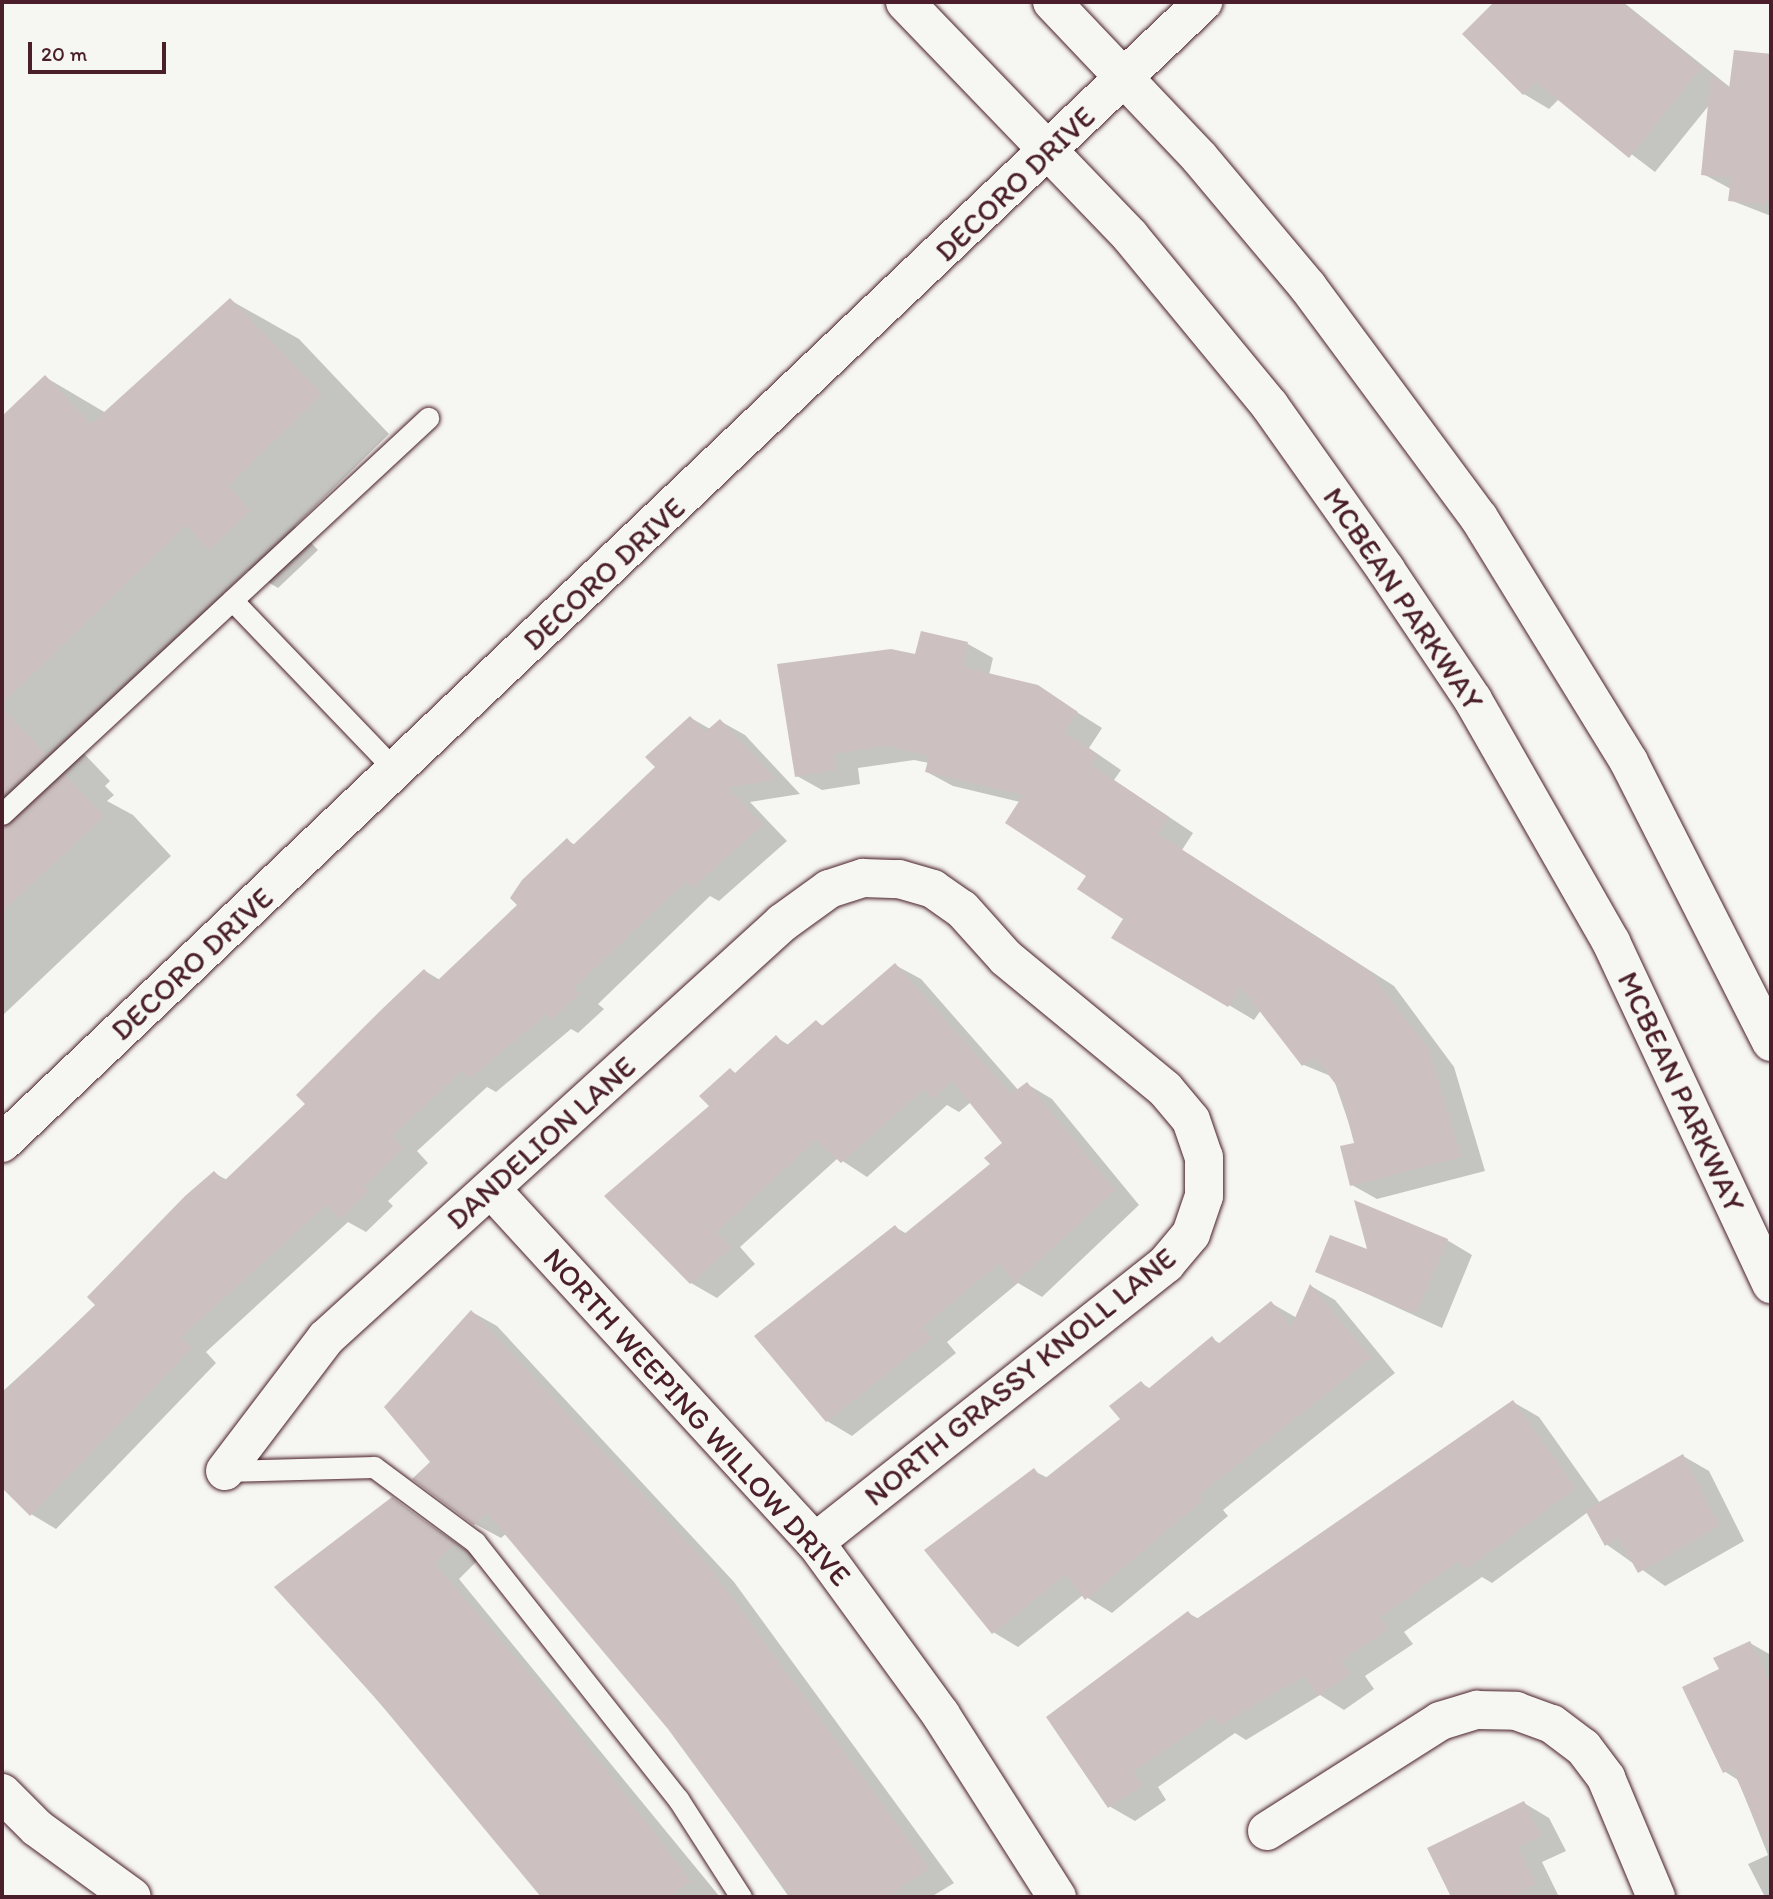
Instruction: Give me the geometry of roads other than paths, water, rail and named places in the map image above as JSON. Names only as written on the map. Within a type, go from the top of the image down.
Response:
[{"type":"main road","name":"MCBEAN PARKWAY","points":[[905,2],[1130,236],[1270,406],[1473,700],[1611,942],[1771,1284]]},
{"type":"main road","points":[[1052,2],[1308,287],[1479,518],[1629,762],[1771,1042]]},
{"type":"main road","name":"DECORO DRIVE","points":[[2,1143],[1050,151],[1203,2]]},
{"type":"main road","name":"DANDELION LANE","points":[[225,1471],[326,1338],[782,923],[829,890],[863,878],[899,879]]},
{"type":"main road","name":"NORTH GRASSY KNOLL LANE","points":[[815,1542],[1166,1264],[1191,1234],[1205,1196],[1205,1157],[1191,1120],[1166,1089],[1006,958],[962,909],[933,889],[899,879]]},
{"type":"main road","name":"NORTH WEEPING WILLOW DRIVE","points":[[491,1189],[815,1542],[941,1715],[1057,1897]]},
{"type":"main road","points":[[1267,1831],[1440,1721],[1477,1710],[1516,1711],[1552,1724],[1583,1747],[1606,1778],[1656,1897]]},
{"type":"main road","points":[[2,1793],[48,1837],[132,1897]]},
{"type":"lane","points":[[2,814],[428,418]]},
{"type":"lane","points":[[232,600],[396,771]]},
{"type":"lane","points":[[225,1471],[374,1467],[475,1542],[678,1799],[741,1897]]}]
